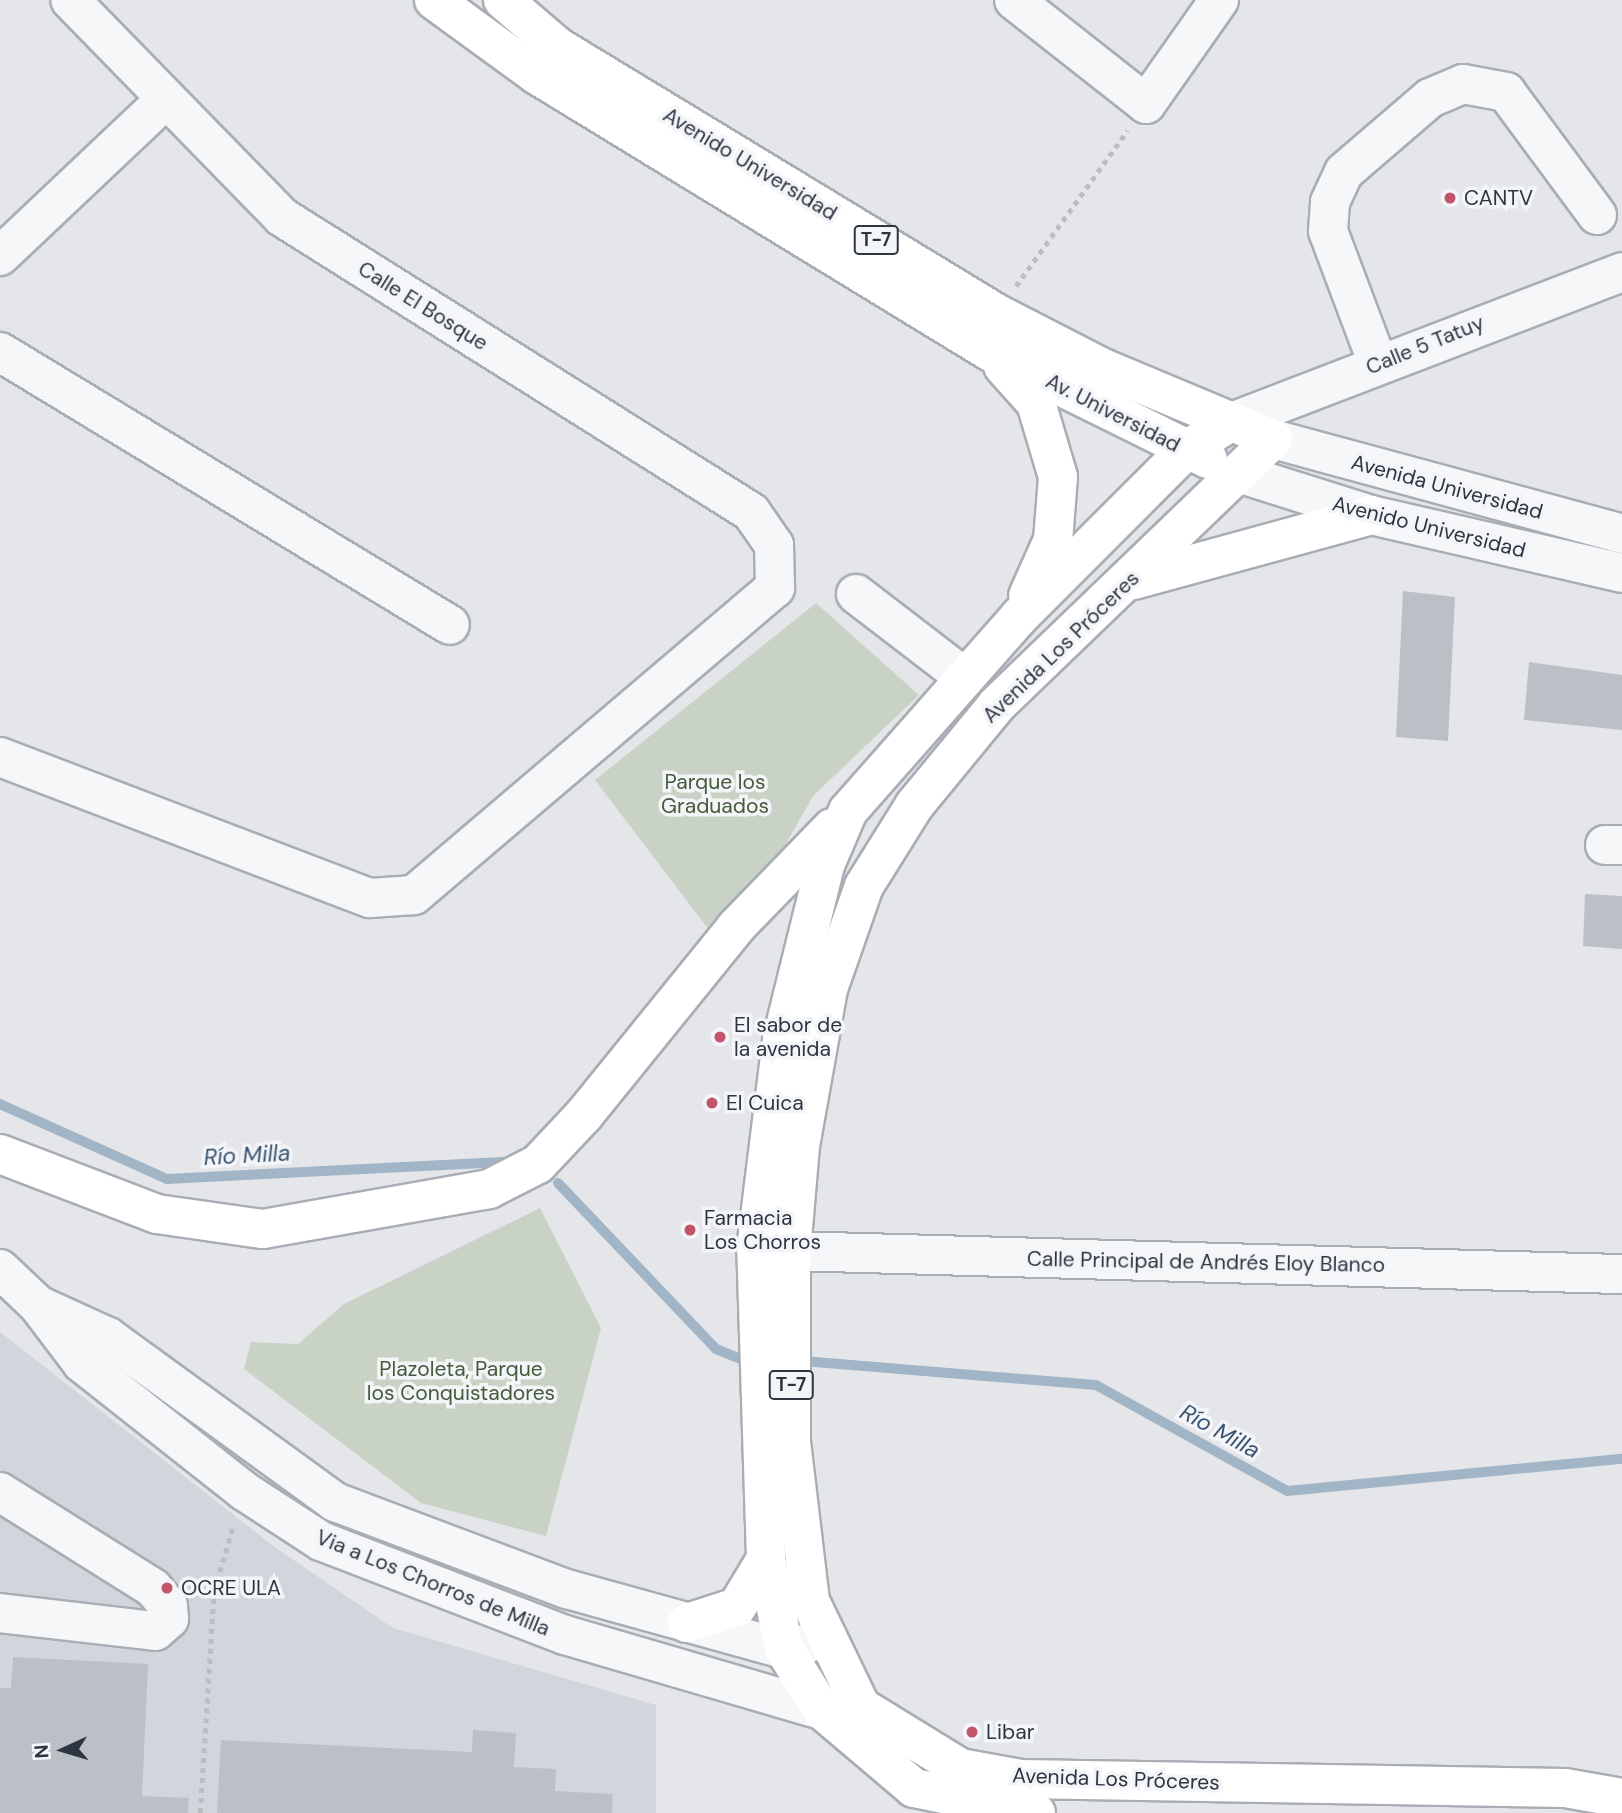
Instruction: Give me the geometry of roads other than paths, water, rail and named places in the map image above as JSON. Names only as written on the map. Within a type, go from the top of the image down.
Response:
[{"type":"highway","name":"Avenido Universidad","points":[[434,0],[537,75],[989,351]]},
{"type":"highway","name":"Avenido Universidad","points":[[503,0],[558,47],[996,313],[1229,423],[1273,439]]},
{"type":"highway","name":"Av. Universidad","points":[[989,351],[1186,450],[1238,473]]},
{"type":"highway","points":[[989,351],[1036,403],[1058,478],[1053,540],[1018,617]]},
{"type":"highway","name":"Avenida Los Próceres","points":[[1017,1813],[914,1788],[822,1710],[784,1649],[766,1559],[756,1249],[782,1039],[825,865],[848,811],[963,676],[1018,617],[1186,450],[1229,423]]},
{"type":"highway","name":"Avenida Los Próceres","points":[[1273,439],[1129,582],[996,706],[914,806],[864,886],[828,989],[800,1146],[791,1251],[791,1442],[810,1601],[824,1639],[862,1707],[960,1768],[1021,1779],[1565,1788],[1622,1798]]},
{"type":"highway","points":[[1129,582],[1371,515]]},
{"type":"highway","points":[[0,1154],[157,1214],[263,1229],[489,1189],[538,1164],[584,1115],[736,927],[848,811]]},
{"type":"highway","points":[[687,1623],[737,1606],[766,1559]]},
{"type":"street","name":"Calle El Bosque","points":[[0,757],[370,898],[414,895],[775,588],[774,545],[751,512],[282,217],[70,0]]},
{"type":"street","points":[[1014,0],[1146,104],[1219,0]]},
{"type":"street","points":[[1378,364],[1328,231],[1330,202],[1344,172],[1430,98],[1463,84],[1506,92],[1597,215]]},
{"type":"street","points":[[0,257],[165,100]]},
{"type":"street","name":"Calle 5 Tatuy","points":[[1229,423],[1622,272]]},
{"type":"street","points":[[0,352],[450,625]]},
{"type":"street","name":"Avenida Universidad","points":[[1273,439],[1622,534]]},
{"type":"street","name":"Avenido Universidad","points":[[1238,473],[1371,515],[1622,573]]},
{"type":"street","points":[[856,594],[963,676]]},
{"type":"street","name":"Calle Principal de Andrés Eloy Blanco","points":[[791,1251],[1622,1274]]},
{"type":"street","name":"Via a Los Chorros de Milla","points":[[0,1269],[38,1305],[82,1363],[244,1492],[321,1541],[565,1635],[822,1710],[862,1707]]},
{"type":"street","name":"Via a Los Chorros de Milla","points":[[38,1305],[108,1337],[335,1502],[567,1589],[687,1623],[784,1649],[824,1639]]},
{"type":"street","points":[[0,1492],[153,1588],[168,1606],[169,1619],[155,1631],[0,1614]]},
{"type":"waterway","name":"Río Milla","points":[[0,1104],[167,1179],[508,1162]]},
{"type":"waterway","name":"Río Milla","points":[[558,1183],[716,1349],[743,1360]]},
{"type":"waterway","name":"Río Milla","points":[[803,1361],[1096,1385],[1287,1491],[1622,1459]]},
{"type":"place","name":"CANTV","points":[[1450,198]]},
{"type":"place","name":"El sabor de la avenida","points":[[720,1037]]},
{"type":"place","name":"El Cuica","points":[[712,1103]]},
{"type":"place","name":"Farmacia Los Chorros","points":[[690,1230]]},
{"type":"place","name":"OCRE ULA","points":[[167,1588]]},
{"type":"place","name":"Libar","points":[[972,1732]]},
{"type":"park label","name":"Parque los Graduados","points":[[715,794]]},
{"type":"park label","name":"Plazoleta, Parque los Conquistadores","points":[[461,1381]]}]
